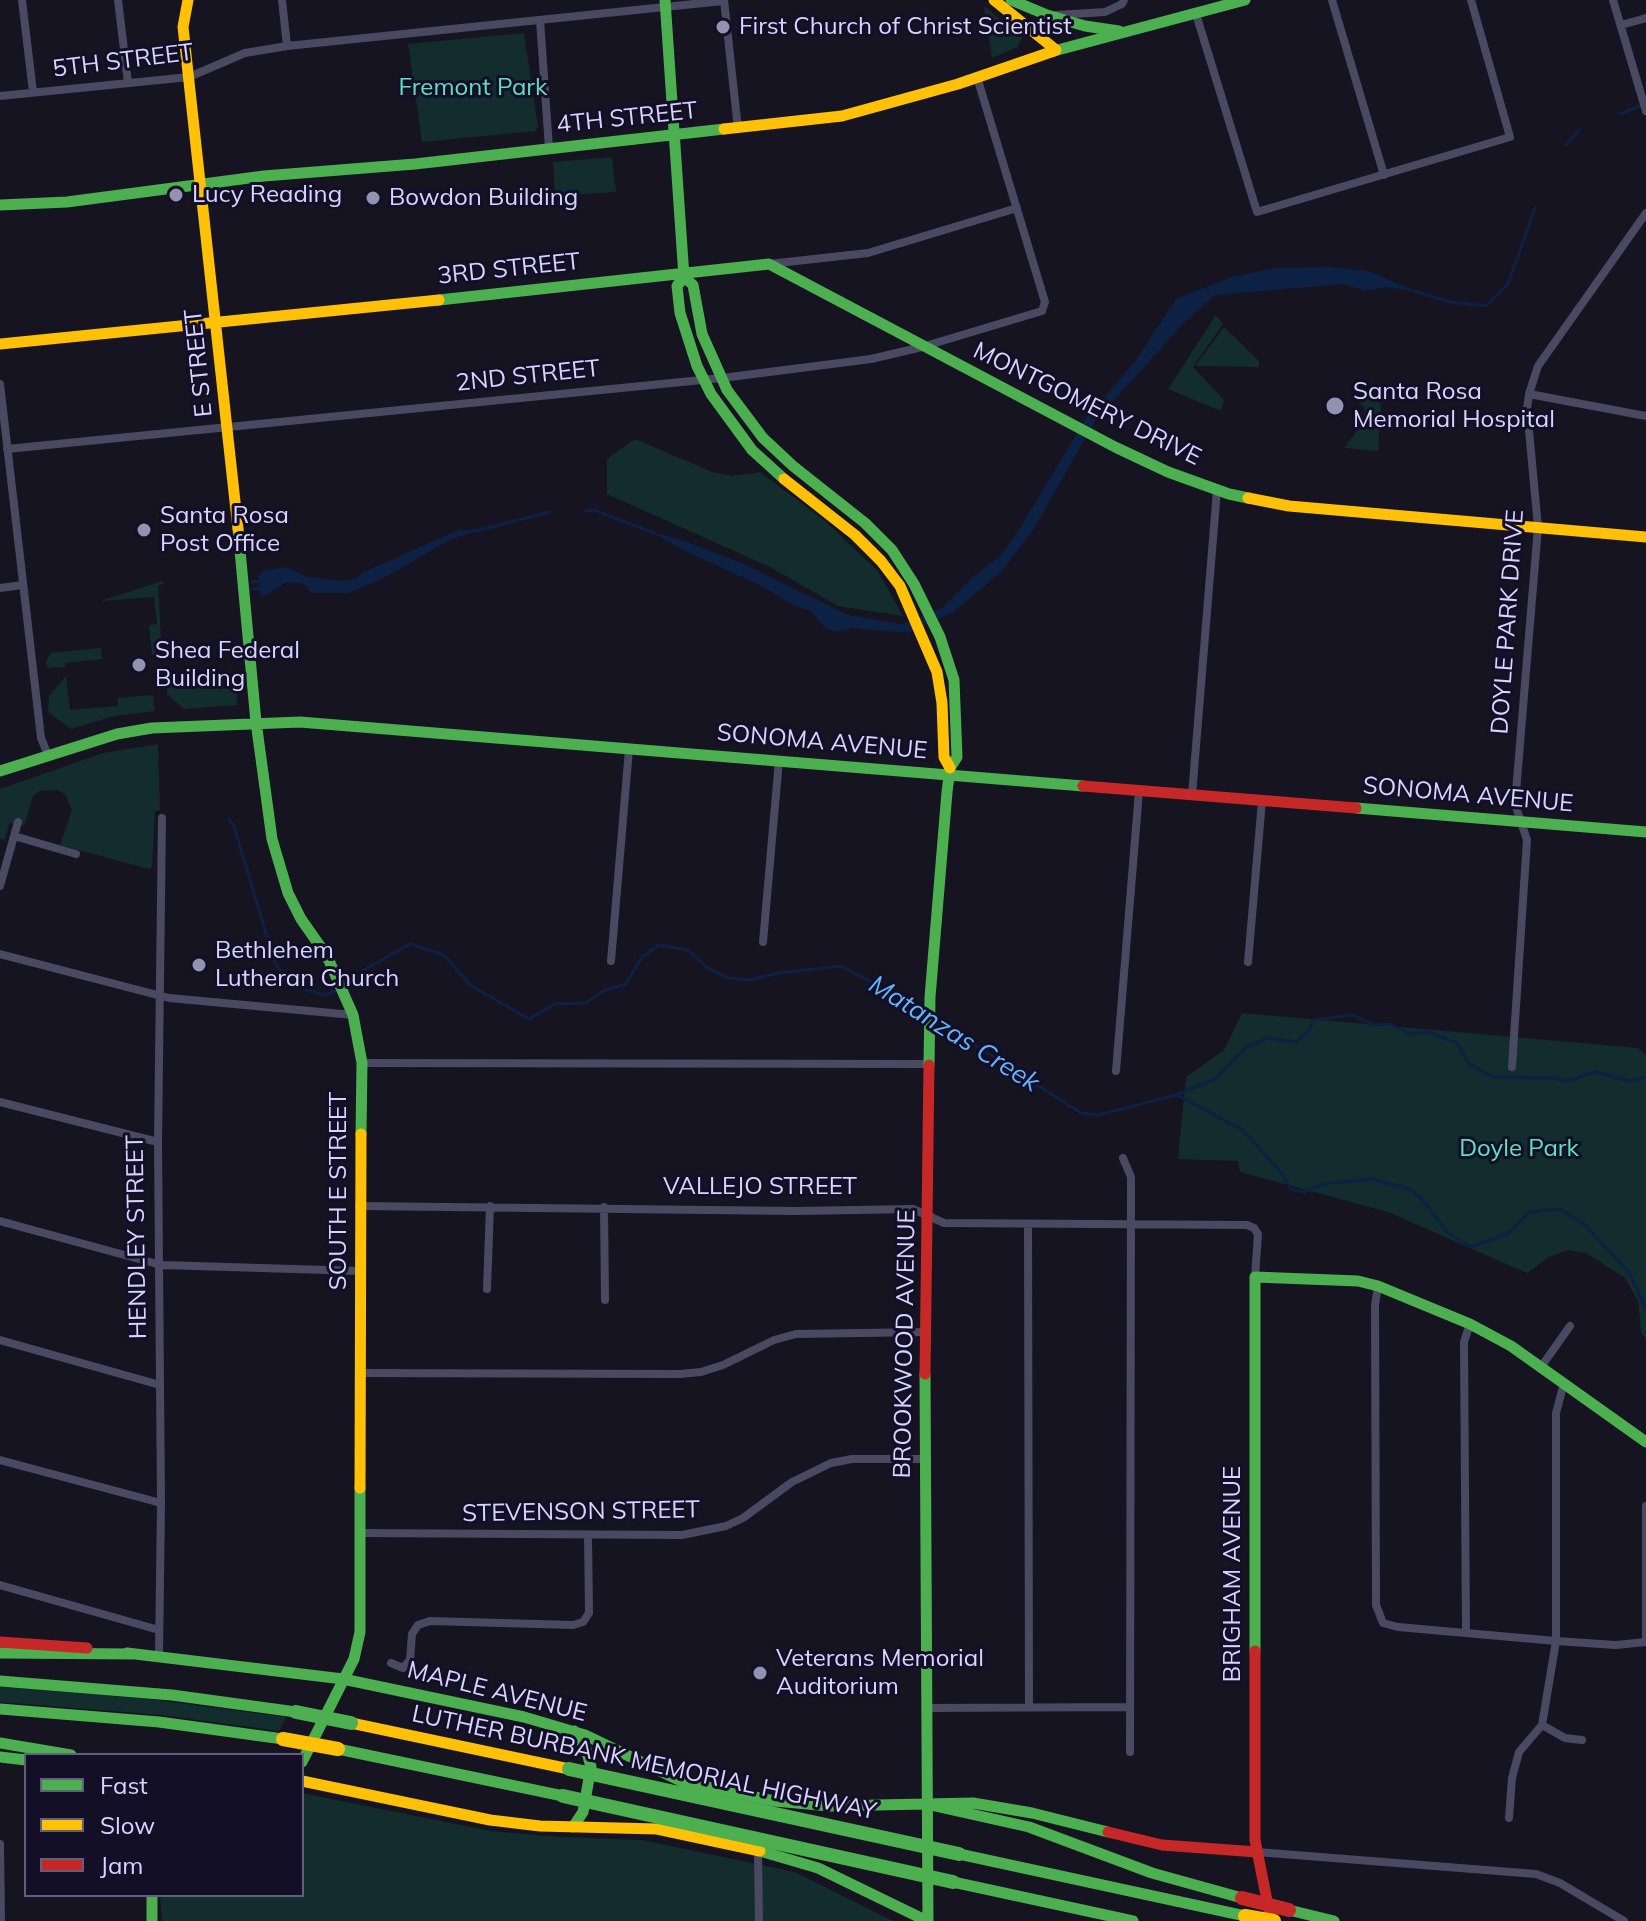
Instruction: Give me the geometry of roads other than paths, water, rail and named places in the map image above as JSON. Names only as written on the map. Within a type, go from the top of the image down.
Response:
[{"type":"main road","name":"E STREET","points":[[188,0],[183,27],[228,427],[256,722]]},
{"type":"main road","points":[[994,0],[1056,50]]},
{"type":"main road","points":[[1011,0],[1047,15],[1124,32]]},
{"type":"main road","name":"4TH STREET","points":[[0,205],[67,202],[201,184],[415,164],[842,116],[977,77],[1056,50],[1245,0]]},
{"type":"main road","name":"BROOKWOOD AVENUE","points":[[665,3],[684,275],[677,286],[680,313],[702,379],[752,450],[855,535],[907,585]]},
{"type":"main road","name":"3RD STREET","points":[[0,344],[769,264]]},
{"type":"main road","name":"MONTGOMERY DRIVE","points":[[769,264],[1115,447],[1168,472],[1217,490],[1289,506],[1646,537]]},
{"type":"main road","name":"BROOKWOOD AVENUE","points":[[684,275],[693,285],[702,334],[727,390],[763,438],[865,523],[892,550],[933,640],[949,660],[956,702],[957,757],[950,771],[929,1025],[929,1217],[925,1332],[927,1921]]},
{"type":"main road","name":"SONOMA AVENUE","points":[[0,771],[117,734],[152,728],[256,722],[383,727],[629,749],[950,771],[1139,791],[1646,832]]},
{"type":"main road","name":"SOUTH E STREET","points":[[256,722],[272,839],[285,881],[301,919],[327,956],[346,997],[353,1015],[362,1063],[359,1639],[354,1659],[343,1679]]},
{"type":"main road","points":[[1255,1277],[1336,1279],[1378,1286],[1470,1324],[1511,1346],[1646,1442]]},
{"type":"main road","name":"BRIGHAM AVENUE","points":[[1255,1277],[1257,1852],[1272,1921]]},
{"type":"main road","name":"MAPLE AVENUE","points":[[0,1642],[159,1656],[343,1679],[524,1717],[574,1731],[676,1779],[759,1798],[815,1805],[959,1802],[986,1805],[1162,1845],[1257,1852]]},
{"type":"main road","points":[[0,1653],[135,1654]]},
{"type":"main road","points":[[304,1758],[343,1679]]},
{"type":"main road","name":"LUTHER BURBANK MEMORIAL HIGHWAY","points":[[0,1681],[172,1695],[296,1712],[1272,1921]]},
{"type":"main road","name":"LUTHER BURBANK MEMORIAL HIGHWAY","points":[[0,1709],[173,1723],[338,1749],[1133,1921]]},
{"type":"main road","points":[[573,1827],[583,1812],[591,1767],[586,1749],[574,1731]]},
{"type":"main road","points":[[0,1743],[59,1753]]},
{"type":"main road","points":[[0,1757],[24,1760]]},
{"type":"main road","points":[[304,1781],[490,1820],[573,1827],[657,1829],[758,1850],[806,1863],[927,1921]]},
{"type":"main road","points":[[926,1804],[998,1818],[1044,1831],[1152,1873],[1334,1921]]},
{"type":"main road","points":[[152,1897],[152,1921]]},
{"type":"street","points":[[22,0],[33,92]]},
{"type":"street","points":[[118,0],[128,83]]},
{"type":"street","points":[[282,0],[287,46]]},
{"type":"street","points":[[1332,0],[1384,175]]},
{"type":"street","points":[[1196,14],[1257,212],[1510,137],[1471,0]]},
{"type":"street","points":[[1613,0],[1646,111]]},
{"type":"street","points":[[723,1],[738,129]]},
{"type":"street","name":"5TH STREET","points":[[0,96],[189,77],[245,53],[287,46],[540,20],[665,3],[723,1]]},
{"type":"street","points":[[1047,15],[1105,12],[1123,2]]},
{"type":"street","points":[[1621,25],[1646,18]]},
{"type":"street","points":[[540,20],[549,148]]},
{"type":"street","points":[[977,77],[1017,208]]},
{"type":"street","name":"3RD STREET","points":[[769,264],[868,253],[1017,208]]},
{"type":"street","name":"2ND STREET","points":[[7,449],[722,378],[871,359],[922,347],[1042,311],[1044,307],[1017,208]]},
{"type":"street","name":"DOYLE PARK DRIVE","points":[[1512,1067],[1527,840],[1515,804],[1538,527],[1527,409],[1529,394],[1538,366],[1646,213]]},
{"type":"street","points":[[0,384],[41,738],[48,755]]},
{"type":"street","points":[[1529,394],[1646,416]]},
{"type":"street","points":[[1192,795],[1217,490]]},
{"type":"street","points":[[0,588],[22,585]]},
{"type":"street","points":[[611,961],[629,749]]},
{"type":"street","points":[[763,942],[779,760]]},
{"type":"street","points":[[1116,1071],[1139,791]]},
{"type":"street","points":[[1248,962],[1262,801]]},
{"type":"street","name":"HENDLEY STREET","points":[[159,1656],[161,1265],[158,1142],[162,818]]},
{"type":"street","points":[[0,886],[18,822]]},
{"type":"street","points":[[14,836],[76,854]]},
{"type":"street","points":[[0,954],[160,996],[353,1015]]},
{"type":"street","points":[[362,1063],[929,1064]]},
{"type":"street","points":[[0,1102],[158,1142]]},
{"type":"street","points":[[1123,1158],[1131,1177],[1130,1752]]},
{"type":"street","name":"VALLEJO STREET","points":[[359,1206],[796,1211],[913,1209],[944,1223],[1247,1225],[1254,1228]]},
{"type":"street","points":[[487,1289],[490,1206]]},
{"type":"street","points":[[604,1207],[605,1300]]},
{"type":"street","points":[[0,1221],[161,1265],[360,1271]]},
{"type":"street","points":[[1028,1224],[1029,1707]]},
{"type":"street","name":"BRIGHAM AVENUE","points":[[1254,1228],[1258,1234],[1255,1277]]},
{"type":"street","points":[[1378,1286],[1375,1305],[1376,1605],[1383,1623],[1398,1627],[1556,1641],[1616,1645],[1646,1642],[1646,1506]]},
{"type":"street","points":[[1466,1633],[1464,1342],[1470,1324]]},
{"type":"street","points":[[1541,1367],[1570,1326]]},
{"type":"street","points":[[360,1373],[680,1374],[723,1365],[774,1340],[796,1334],[925,1332]]},
{"type":"street","points":[[0,1340],[160,1385]]},
{"type":"street","points":[[1509,1818],[1512,1778],[1519,1752],[1542,1725],[1556,1641],[1556,1413],[1564,1383]]},
{"type":"street","name":"STEVENSON STREET","points":[[361,1533],[682,1535],[743,1518],[792,1482],[831,1463],[852,1459],[926,1459]]},
{"type":"street","points":[[0,1460],[161,1503]]},
{"type":"street","points":[[391,1663],[403,1668],[410,1660],[412,1634],[418,1625],[430,1621],[573,1625],[583,1622],[589,1613],[588,1535]]},
{"type":"street","points":[[0,1585],[159,1630]]},
{"type":"street","points":[[928,1708],[1130,1707]]},
{"type":"street","points":[[1542,1725],[1565,1738],[1582,1740]]},
{"type":"street","points":[[0,1844],[1,1921]]},
{"type":"street","points":[[758,1850],[759,1921]]},
{"type":"street","points":[[1257,1852],[1536,1874],[1560,1883],[1624,1921]]},
{"type":"water","points":[[1329,267],[1368,271],[1418,292],[1387,287],[1365,291],[1344,284],[1215,295],[1181,326],[1095,421],[1035,527],[1002,571],[953,612],[908,633],[853,628],[836,632],[826,628],[810,611],[652,532],[685,541],[746,565],[848,615],[902,624],[942,608],[974,576],[1001,555],[1085,420],[1136,360],[1176,299],[1232,277],[1275,268]]},
{"type":"water","points":[[458,530],[480,530],[449,540],[384,578],[348,593],[311,593],[304,584],[287,582],[261,598],[258,576],[263,571],[287,567],[308,577],[343,581],[356,579],[362,573]]},
{"type":"waterway","points":[[1620,114],[1642,105]]},
{"type":"waterway","points":[[1566,145],[1579,130]]},
{"type":"waterway","points":[[1414,291],[1450,302],[1486,306],[1508,284],[1535,208]]},
{"type":"waterway","points":[[585,511],[594,510],[654,533]]},
{"type":"waterway","points":[[476,531],[550,512]]},
{"type":"waterway","points":[[252,582],[261,581]]},
{"type":"waterway","points":[[252,589],[263,588]]},
{"type":"waterway","name":"Matanzas Creek","points":[[229,819],[234,826],[279,969],[294,984],[306,990],[325,995],[338,990]]},
{"type":"waterway","name":"Matanzas Creek","points":[[345,987],[355,984],[362,971],[410,944],[444,955],[470,985],[529,1019],[555,1004],[585,1003],[603,991],[626,984],[642,957],[659,945],[688,950],[708,968],[728,978],[750,980],[779,973],[841,966],[927,1014]]},
{"type":"waterway","points":[[1178,1094],[1215,1079],[1246,1047],[1268,1038],[1296,1042],[1307,1033],[1315,1020],[1353,1015],[1373,1025],[1390,1024],[1410,1034],[1428,1032],[1457,1043],[1468,1063],[1492,1077],[1567,1081],[1595,1072],[1630,1081],[1646,1077]]},
{"type":"waterway","name":"Matanzas Creek","points":[[933,1018],[1081,1113],[1098,1115],[1177,1095],[1243,1130],[1283,1175],[1291,1189],[1304,1192],[1323,1184],[1372,1179],[1409,1189],[1421,1198],[1448,1233],[1471,1247],[1507,1234],[1530,1212],[1560,1209],[1585,1225],[1630,1274],[1646,1310]]},
{"type":"place","name":"First Church of Christ Scientist","points":[[723,27]]},
{"type":"place","name":"Lucy Reading","points":[[176,195]]},
{"type":"place","name":"Bowdon Building","points":[[373,198]]},
{"type":"place","name":"Santa Rosa Memorial Hospital","points":[[1335,406]]},
{"type":"place","name":"Santa Rosa Post Office","points":[[144,530]]},
{"type":"place","name":"Shea Federal Building","points":[[139,665]]},
{"type":"place","name":"Bethlehem Lutheran Church","points":[[199,965]]},
{"type":"place","name":"Veterans Memorial Auditorium","points":[[760,1673]]},
{"type":"park label","name":"Fremont Park","points":[[473,88]]},
{"type":"park label","name":"Doyle Park","points":[[1519,1149]]}]
